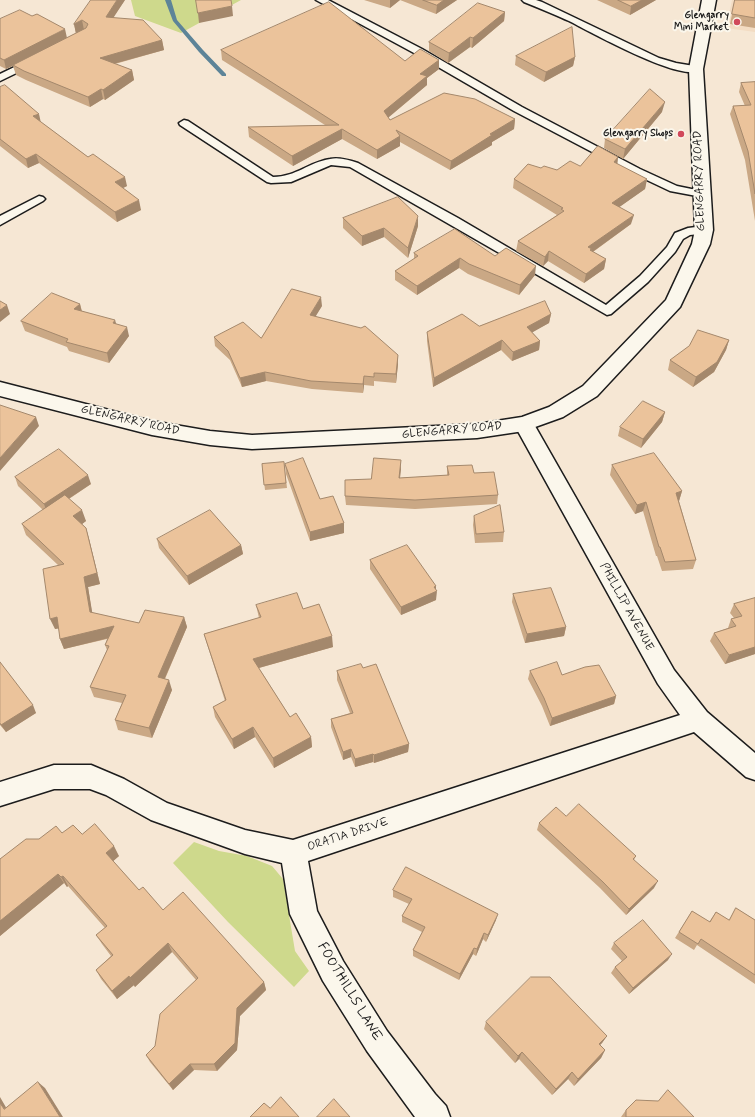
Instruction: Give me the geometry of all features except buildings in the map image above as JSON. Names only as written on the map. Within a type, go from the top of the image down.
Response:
[{"type":"main road","name":"GLENGARRY ROAD","points":[[0,389],[152,428],[210,438],[252,442],[477,431],[524,424],[556,412],[590,391],[674,303],[700,244],[704,230],[696,69],[709,0]]},
{"type":"main road","name":"PHILLIP AVENUE","points":[[524,424],[666,677],[698,720],[755,769]]},
{"type":"main road","name":"ORATIA DRIVE","points":[[0,794],[54,777],[91,777],[115,787],[160,812],[245,842],[293,853],[698,720]]},
{"type":"main road","name":"FOOTHILLS LANE","points":[[293,853],[304,914],[333,971],[377,1041],[424,1105],[435,1117]]},
{"type":"lane","points":[[321,0],[418,51],[518,110],[636,171],[674,189],[702,194]]},
{"type":"lane","points":[[527,0],[550,9],[655,60],[681,69],[696,69]]},
{"type":"lane","points":[[0,78],[42,56]]},
{"type":"lane","points":[[184,123],[271,180],[287,180],[331,162],[341,162],[354,165],[454,221],[607,311],[644,279],[671,249],[679,236],[688,232],[704,230]]},
{"type":"lane","points":[[0,221],[39,199]]},
{"type":"shaded area","points":[[732,0],[755,0],[755,32],[726,28]]},
{"type":"green space","points":[[131,0],[241,0],[181,33],[135,16]]},
{"type":"green space","points":[[194,842],[219,851],[247,856],[272,866],[283,879],[295,951],[309,971],[294,987],[228,922],[173,863]]},
{"type":"waterway","points":[[168,0],[175,20],[201,51],[224,75]]},
{"type":"place","name":"Glengarry Mini Market","points":[[737,22]]},
{"type":"place","name":"Glengarry Shops","points":[[681,134]]}]
